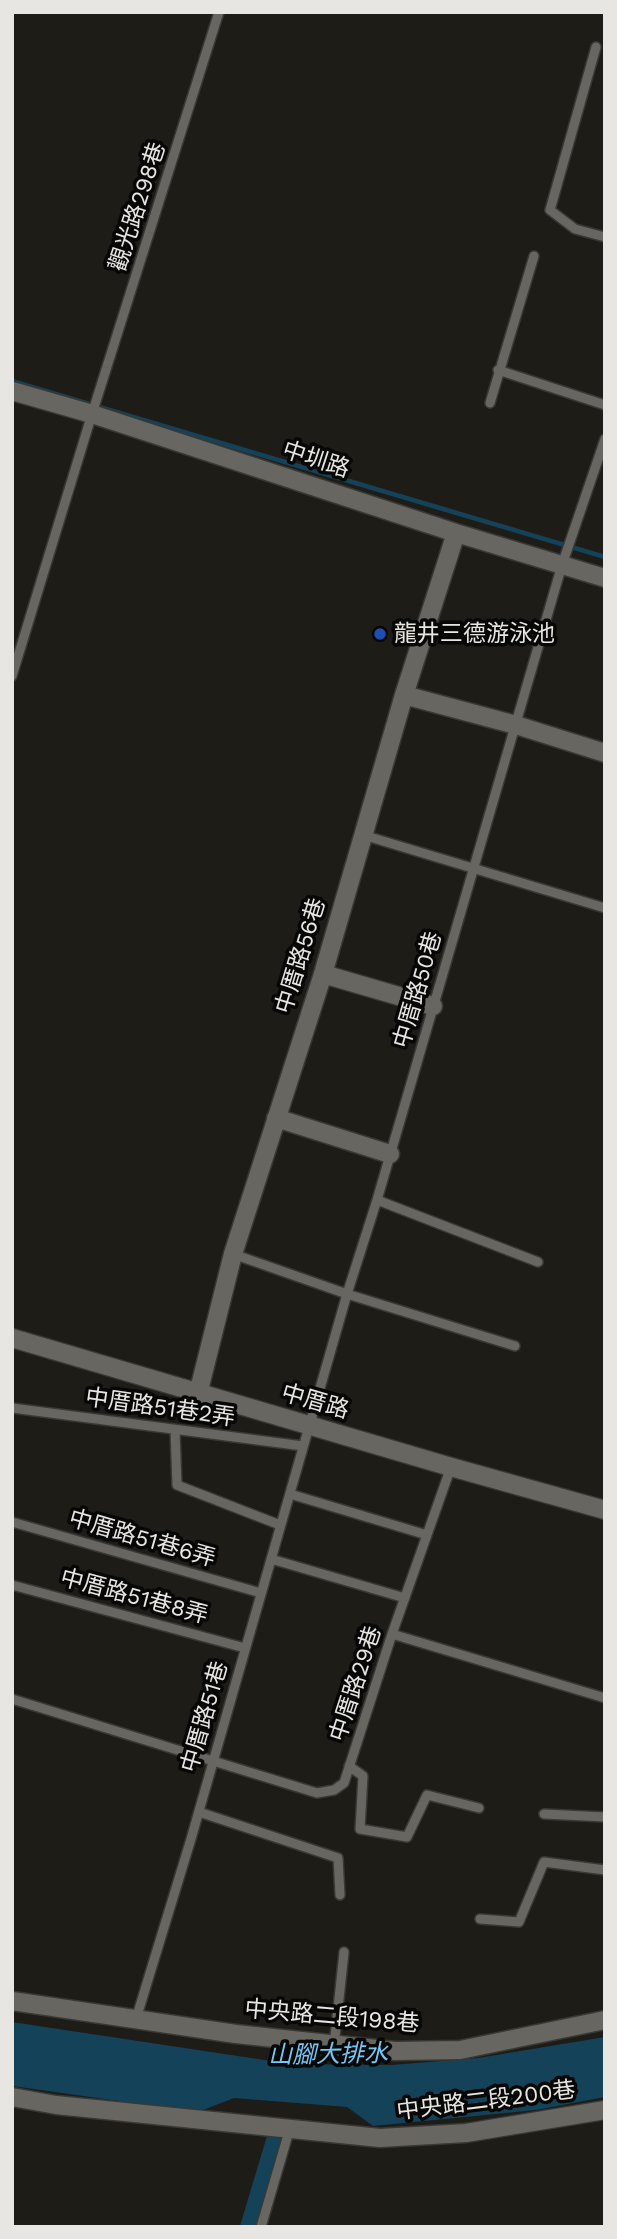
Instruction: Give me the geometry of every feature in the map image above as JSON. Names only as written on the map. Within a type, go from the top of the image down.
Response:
[{"type":"street","name":"中圳路","points":[[12,391],[92,414],[456,533],[605,578]]},
{"type":"street","name":"中厝路56巷","points":[[198,1394],[233,1254],[323,974],[404,695],[456,533]]},
{"type":"street","points":[[404,695],[516,725],[605,753]]},
{"type":"street","points":[[323,974],[433,1006]]},
{"type":"street","points":[[276,1118],[390,1154]]},
{"type":"street","name":"中厝路","points":[[12,1338],[452,1468],[605,1510]]},
{"type":"street","name":"中央路二段198巷","points":[[12,2001],[334,2046],[395,2051],[460,2050],[605,2020]]},
{"type":"street","name":"中央路二段200巷","points":[[12,2097],[56,2105],[380,2138],[466,2133],[605,2110]]},
{"type":"lane","name":"觀光路298巷","points":[[12,676],[219,12]]},
{"type":"lane","points":[[596,47],[550,210],[575,229],[605,237]]},
{"type":"lane","points":[[490,403],[534,256]]},
{"type":"lane","points":[[498,370],[605,405]]},
{"type":"lane","name":"中厝路50巷","points":[[309,1426],[562,565],[605,439]]},
{"type":"lane","points":[[363,835],[605,908]]},
{"type":"lane","points":[[377,1200],[538,1262]]},
{"type":"lane","points":[[233,1254],[347,1294],[515,1346]]},
{"type":"lane","name":"中厝路51巷2弄","points":[[12,1408],[303,1446]]},
{"type":"lane","name":"中厝路51巷","points":[[136,2019],[199,1812],[309,1426]]},
{"type":"lane","points":[[175,1430],[177,1485],[280,1525]]},
{"type":"lane","name":"中厝路29巷","points":[[213,1761],[317,1793],[334,1790],[344,1783],[392,1634],[452,1468]]},
{"type":"lane","points":[[290,1494],[427,1535]]},
{"type":"lane","name":"中厝路51巷6弄","points":[[12,1522],[261,1593]]},
{"type":"lane","points":[[271,1559],[405,1598]]},
{"type":"lane","name":"中厝路51巷8弄","points":[[12,1585],[245,1647]]},
{"type":"lane","points":[[392,1634],[605,1698]]},
{"type":"lane","points":[[12,1699],[213,1761]]},
{"type":"lane","points":[[349,1766],[363,1776],[359,1829],[407,1837],[427,1795],[479,1808]]},
{"type":"lane","points":[[199,1812],[338,1858],[340,1895]]},
{"type":"lane","points":[[544,1814],[605,1817]]},
{"type":"lane","points":[[480,1919],[519,1922],[544,1862],[605,1870]]},
{"type":"lane","points":[[334,2046],[344,1952]]},
{"type":"lane","points":[[261,2227],[290,2128]]},
{"type":"water","points":[[12,2022],[291,2064],[391,2065],[478,2058],[605,2037],[605,2097],[536,2110],[373,2126],[347,2107],[234,2098],[198,2112],[12,2086]]},
{"type":"waterway","points":[[12,381],[605,557]]},
{"type":"waterway","points":[[248,2227],[275,2137]]},
{"type":"place","name":"龍井三德游泳池","points":[[380,634]]},
{"type":"water label","name":"山腳大排水","points":[[328,2055]]}]
